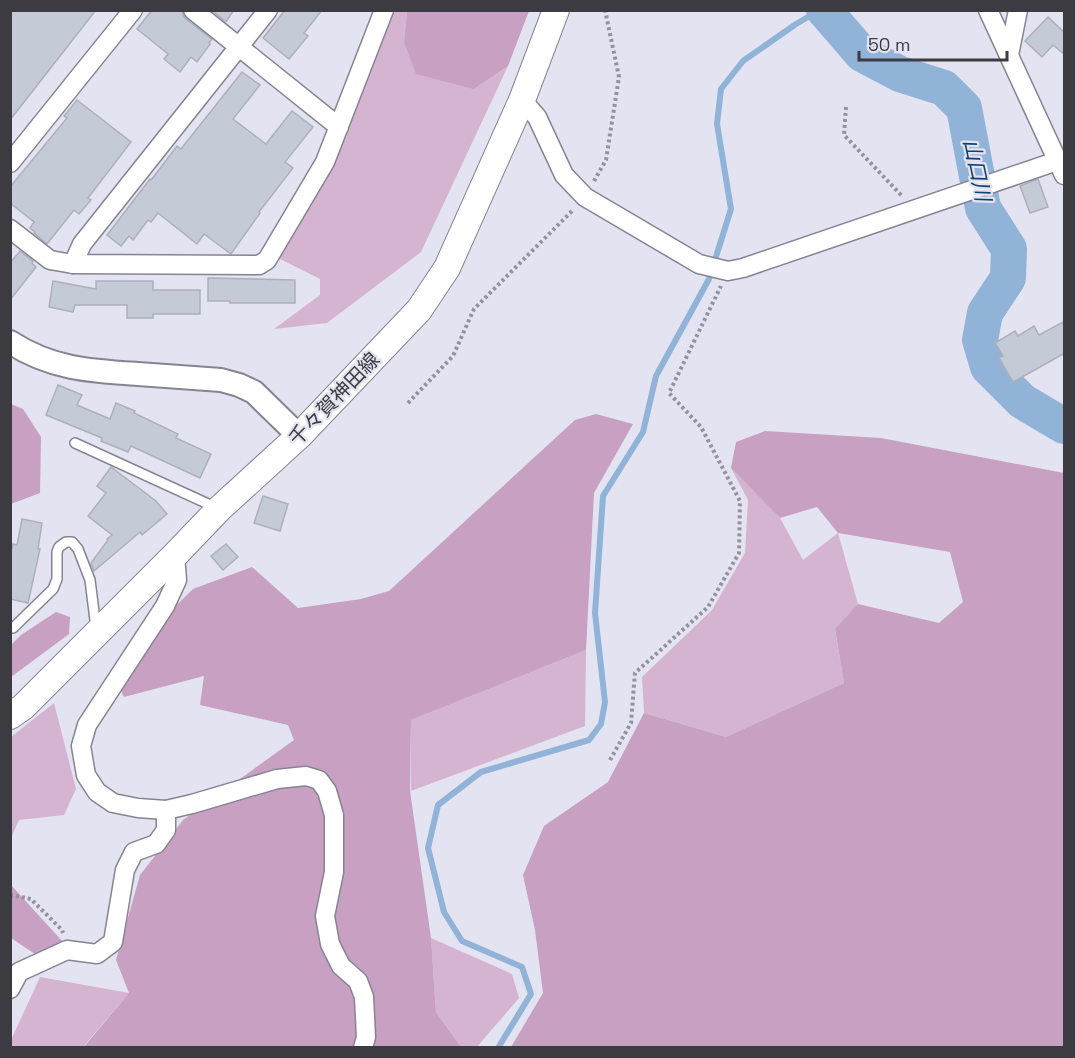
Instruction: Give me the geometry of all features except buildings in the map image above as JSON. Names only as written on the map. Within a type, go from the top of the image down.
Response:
[{"type":"main road","name":"千々賀神田線","points":[[10,716],[23,707],[219,509],[299,436],[419,310],[447,268],[522,100],[556,10]]},
{"type":"street","points":[[10,163],[133,10]]},
{"type":"street","points":[[193,10],[339,127]]},
{"type":"street","points":[[73,264],[82,243],[268,10]]},
{"type":"street","points":[[10,229],[50,260],[73,264],[259,265],[267,260],[325,162],[384,10]]},
{"type":"street","points":[[522,100],[537,117],[564,176],[585,197],[699,264],[728,271],[743,268],[990,184],[1061,168],[988,10]]},
{"type":"street","points":[[1009,55],[1018,10]]},
{"type":"street","points":[[10,342],[26,352],[56,364],[87,371],[221,380],[239,385],[254,392],[299,436]]},
{"type":"street","points":[[175,555],[177,580],[165,606],[87,725],[81,746],[86,775],[97,792],[113,803],[166,810],[276,779],[306,776],[319,780],[327,790],[334,815],[334,872],[325,916],[330,944],[341,966],[358,981],[364,997],[366,1037],[363,1047]]},
{"type":"street","points":[[10,989],[19,972],[67,950],[97,954],[113,942],[125,870],[134,852],[156,844],[166,831],[166,810]]},
{"type":"lane","points":[[75,443],[219,509]]},
{"type":"lane","points":[[13,628],[53,590],[57,579],[57,552],[59,547],[66,542],[72,542],[78,549],[90,580],[97,633]]},
{"type":"path","points":[[408,403],[453,356],[474,309],[585,197],[606,160],[619,77],[605,10]]},
{"type":"path","points":[[846,107],[844,135],[915,209]]},
{"type":"path","points":[[610,760],[631,723],[635,673],[708,607],[739,552],[740,501],[701,427],[669,393],[728,271]]},
{"type":"path","points":[[10,895],[31,899],[62,930],[67,950]]},
{"type":"shaded area","points":[[407,10],[529,11],[508,66],[474,89],[416,74],[404,42]]},
{"type":"shaded area","points":[[390,11],[407,11],[404,42],[474,89],[508,66],[421,252],[327,323],[274,329],[320,295],[320,279],[278,258],[338,154]]},
{"type":"shaded area","points":[[11,404],[23,409],[41,437],[40,493],[11,504]]},
{"type":"shaded area","points":[[596,414],[633,424],[594,493],[586,650],[411,720],[410,791],[431,938],[436,1012],[461,1047],[83,1048],[129,993],[116,960],[140,875],[183,820],[294,740],[288,725],[200,705],[204,676],[124,697],[111,670],[193,589],[252,567],[298,608],[361,599],[389,591],[575,420]]},
{"type":"shaded area","points":[[765,431],[881,438],[1064,473],[1064,1047],[511,1047],[543,993],[535,930],[523,875],[544,826],[608,782],[644,713],[726,737],[844,683],[835,629],[858,604],[939,623],[963,602],[950,552],[838,533],[817,507],[780,518],[731,468],[736,442]]},
{"type":"shaded area","points":[[731,468],[780,518],[803,560],[838,533],[858,604],[835,630],[844,683],[726,737],[644,713],[642,677],[712,610],[745,553],[748,500]]},
{"type":"shaded area","points":[[56,612],[70,617],[69,634],[11,677],[11,645],[21,635]]},
{"type":"shaded area","points":[[586,650],[585,726],[411,791],[411,720]]},
{"type":"shaded area","points":[[54,703],[76,789],[64,815],[19,820],[11,838],[11,737]]},
{"type":"shaded area","points":[[10,884],[63,942],[38,956],[11,938]]},
{"type":"shaded area","points":[[431,938],[512,974],[519,998],[477,1047],[461,1047],[436,1012]]},
{"type":"shaded area","points":[[40,977],[129,993],[83,1047],[11,1048],[11,1040]]},
{"type":"waterway","points":[[498,1048],[531,994],[522,967],[462,941],[444,912],[428,848],[438,805],[481,772],[589,740],[601,724],[605,702],[595,613],[603,496],[643,432],[656,376],[709,279],[731,209],[717,124],[721,89],[743,61],[820,10]]},
{"type":"waterway","name":"山口川","points":[[824,10],[862,54],[900,74],[944,88],[964,108],[983,208],[1009,249],[1008,278],[985,313],[980,340],[988,367],[1022,401],[1064,426]]}]
